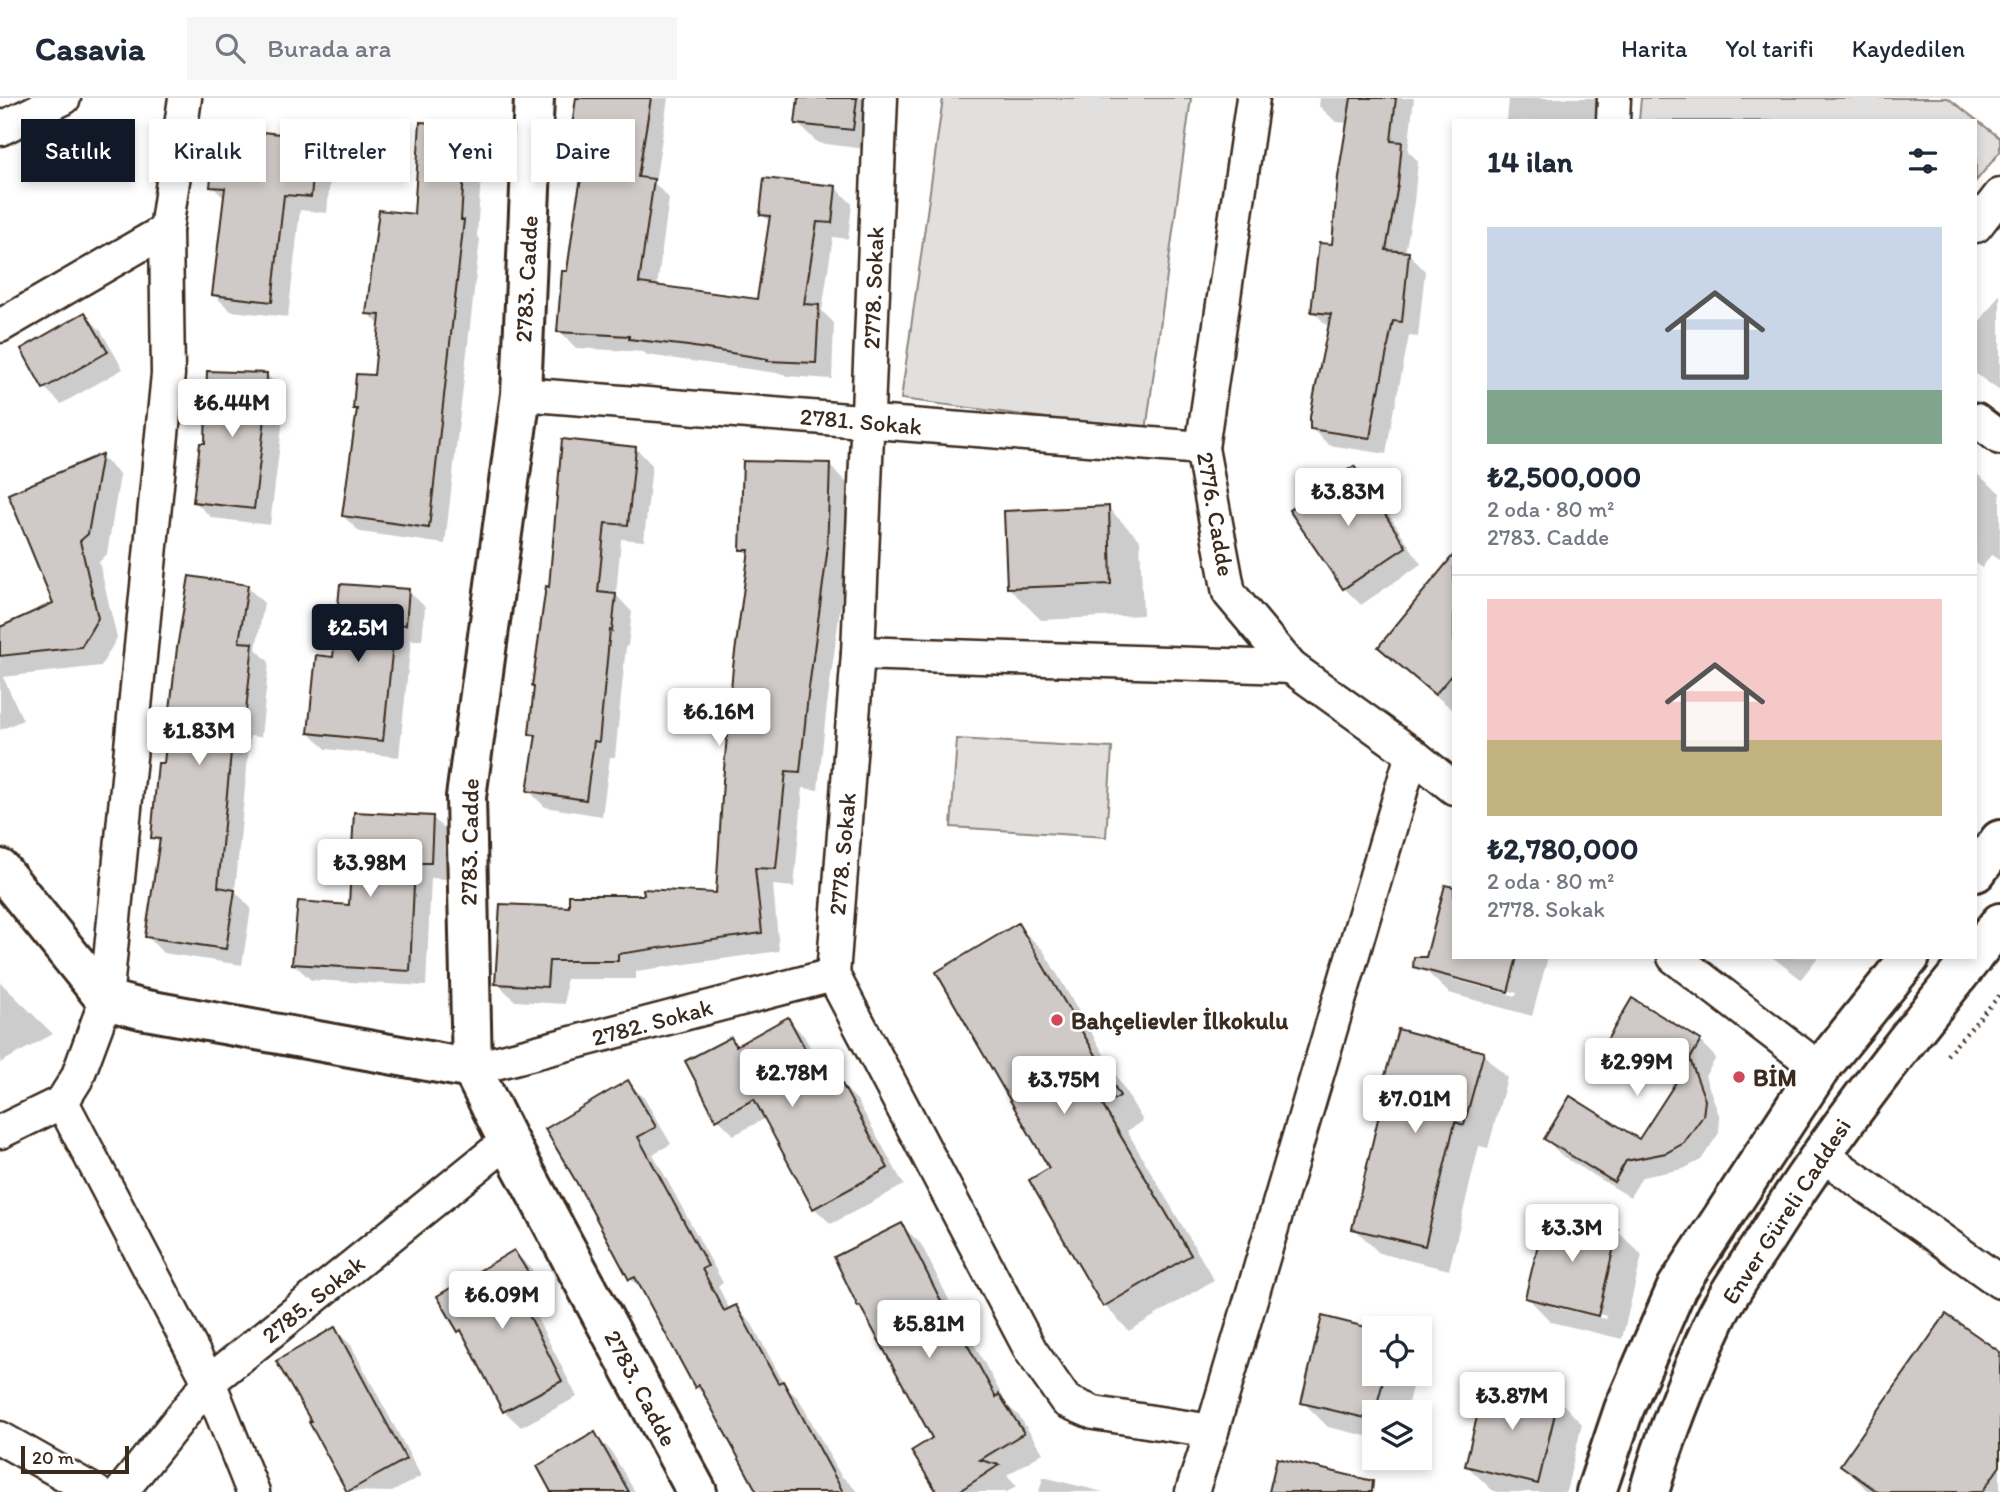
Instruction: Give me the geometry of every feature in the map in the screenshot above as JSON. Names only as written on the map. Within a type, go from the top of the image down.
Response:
[{"type":"main road","name":"2783. Cadde","points":[[534,98],[521,394],[466,797],[472,1069],[697,1492]]},
{"type":"main road","points":[[1977,871],[2000,840]]},
{"type":"main road","points":[[0,869],[106,1000],[141,1009],[472,1069]]},
{"type":"main road","name":"Enver Güreli Caddesi","points":[[1977,951],[2000,923]]},
{"type":"main road","name":"Enver Güreli Caddesi","points":[[1596,1492],[1624,1409],[1677,1287],[1820,1069],[1908,959]]},
{"type":"main road","name":"Enver Güreli Caddesi","points":[[1649,1492],[1662,1447],[1717,1316],[1787,1203],[1821,1154],[1885,1065],[1971,959]]},
{"type":"street","points":[[0,129],[64,98]]},
{"type":"street","points":[[0,1132],[62,1101],[77,1078],[106,1000],[168,374],[166,230],[185,98]]},
{"type":"street","name":"2778. Sokak","points":[[833,975],[858,653],[881,98]]},
{"type":"street","name":"2776. Cadde","points":[[1253,98],[1202,448],[1229,593],[1291,667],[1412,754],[1452,786]]},
{"type":"street","points":[[1613,119],[1614,98]]},
{"type":"street","points":[[1977,225],[2000,195]]},
{"type":"street","points":[[0,326],[166,230]]},
{"type":"street","name":"2781. Sokak","points":[[521,394],[1202,448]]},
{"type":"street","points":[[1977,421],[2000,438]]},
{"type":"street","points":[[858,653],[1291,667]]},
{"type":"street","points":[[1192,1492],[1412,754]]},
{"type":"street","points":[[1677,959],[1820,1069]]},
{"type":"street","points":[[833,975],[1031,1351],[1066,1401],[1094,1413],[1212,1431]]},
{"type":"street","name":"2782. Sokak","points":[[472,1069],[833,975]]},
{"type":"street","points":[[62,1101],[209,1382],[253,1492]]},
{"type":"street","name":"2785. Sokak","points":[[121,1492],[209,1382],[508,1141]]},
{"type":"street","points":[[1821,1154],[2000,1282]]},
{"type":"street","points":[[0,1438],[96,1492]]},
{"type":"shaded area","points":[[943,98],[1191,98],[1146,431],[901,399]]},
{"type":"shaded area","points":[[1641,98],[1948,98],[1975,119],[1639,119]]},
{"type":"shaded area","points":[[1977,120],[2000,138],[2000,152],[1977,180]]},
{"type":"shaded area","points":[[957,739],[1112,748],[1106,837],[951,827]]},
{"type":"building","points":[[576,98],[651,98],[638,177],[654,179],[639,283],[757,299],[770,216],[760,215],[764,178],[836,186],[832,223],[817,222],[804,304],[819,305],[816,363],[767,361],[768,359],[688,346],[629,339],[629,336],[557,332],[562,271],[567,271],[580,182],[635,182],[635,119],[573,119]]},
{"type":"building","points":[[798,98],[857,98],[853,130],[795,124]]},
{"type":"building","points":[[1351,98],[1396,98],[1391,141],[1402,142],[1398,185],[1386,250],[1409,252],[1402,322],[1393,321],[1370,438],[1310,429],[1310,417],[1331,314],[1311,312],[1319,243],[1332,244],[1338,177]]},
{"type":"building","points":[[420,122],[424,122],[424,182],[463,182],[461,220],[464,220],[429,528],[342,516],[357,409],[353,409],[356,374],[374,375],[380,315],[366,314],[379,210],[414,214]]},
{"type":"building","points":[[266,132],[280,134],[280,182],[313,182],[311,197],[284,195],[272,302],[212,295],[225,188],[210,187],[210,182],[266,182]]},
{"type":"building","points":[[85,312],[108,352],[43,389],[21,349]]},
{"type":"building","points":[[207,371],[267,373],[266,410],[254,509],[193,502],[200,443],[205,443]]},
{"type":"building","points":[[562,439],[636,447],[628,525],[605,523],[598,592],[616,594],[599,742],[594,741],[586,800],[527,791],[536,735],[529,734],[532,686],[546,586],[549,587]]},
{"type":"building","points":[[102,454],[88,534],[80,541],[98,618],[81,647],[0,656],[0,627],[53,603],[8,494]]},
{"type":"building","points":[[743,461],[830,463],[827,554],[800,772],[786,771],[776,869],[755,868],[762,933],[618,954],[618,961],[549,961],[547,987],[495,984],[500,904],[569,907],[569,895],[644,895],[643,889],[716,893],[733,667],[749,550],[740,550]]},
{"type":"building","points":[[1354,466],[1406,547],[1343,589],[1289,510]]},
{"type":"building","points":[[1109,506],[1111,584],[1007,588],[1004,511]]},
{"type":"building","points":[[1452,556],[1452,674],[1435,695],[1378,647]]},
{"type":"building","points":[[189,576],[248,585],[239,642],[253,643],[245,722],[234,721],[218,887],[235,890],[226,949],[145,937],[160,839],[151,838],[158,763],[164,763],[177,648]]},
{"type":"building","points":[[340,584],[409,589],[406,625],[395,624],[383,741],[308,733],[316,655],[333,657]]},
{"type":"building","points":[[354,812],[433,816],[431,863],[415,863],[410,971],[292,964],[298,901],[349,905]]},
{"type":"building","points":[[1445,885],[1452,887],[1452,959],[1516,959],[1508,992],[1413,967],[1414,957],[1426,957]]},
{"type":"building","points":[[1018,923],[1120,1096],[1103,1106],[1191,1255],[1103,1307],[1029,1180],[1049,1168],[936,972]]},
{"type":"building","points":[[1632,998],[1701,1040],[1690,1059],[1705,1100],[1703,1116],[1684,1143],[1666,1153],[1626,1161],[1614,1182],[1544,1139],[1570,1096],[1639,1139],[1676,1082],[1607,1040]]},
{"type":"building","points":[[788,1017],[827,1089],[841,1082],[888,1168],[813,1209],[754,1099],[716,1120],[685,1061],[731,1037],[736,1046]]},
{"type":"building","points":[[1398,1029],[1484,1052],[1464,1125],[1455,1122],[1425,1246],[1352,1229],[1382,1102],[1378,1101]]},
{"type":"building","points":[[628,1080],[656,1127],[638,1137],[708,1266],[702,1269],[724,1311],[736,1305],[778,1383],[783,1381],[843,1492],[757,1492],[699,1385],[695,1388],[635,1277],[629,1280],[545,1129]]},
{"type":"building","points":[[1546,1212],[1618,1229],[1598,1316],[1525,1298]]},
{"type":"building","points":[[902,1223],[942,1303],[944,1302],[996,1397],[999,1394],[1024,1433],[980,1460],[999,1465],[958,1492],[937,1492],[911,1451],[932,1438],[860,1306],[858,1307],[834,1257]]},
{"type":"building","points":[[514,1250],[536,1285],[519,1295],[562,1381],[503,1412],[461,1330],[458,1332],[437,1296]]},
{"type":"building","points":[[1946,1314],[2000,1352],[2000,1466],[1982,1492],[1878,1492],[1840,1465]]},
{"type":"building","points":[[1322,1316],[1362,1326],[1362,1386],[1382,1386],[1378,1400],[1362,1400],[1362,1417],[1301,1403]]},
{"type":"building","points":[[335,1327],[406,1459],[347,1492],[309,1422],[311,1421],[276,1361]]},
{"type":"building","points":[[1486,1380],[1559,1397],[1538,1484],[1465,1466]]},
{"type":"building","points":[[595,1432],[629,1492],[551,1492],[537,1466]]},
{"type":"building","points":[[1277,1458],[1373,1481],[1372,1492],[1269,1492]]},
{"type":"place","name":"Bahçelievler İlkokulu","points":[[1057,1020]]},
{"type":"place","name":"BİM","points":[[1739,1077]]}]
